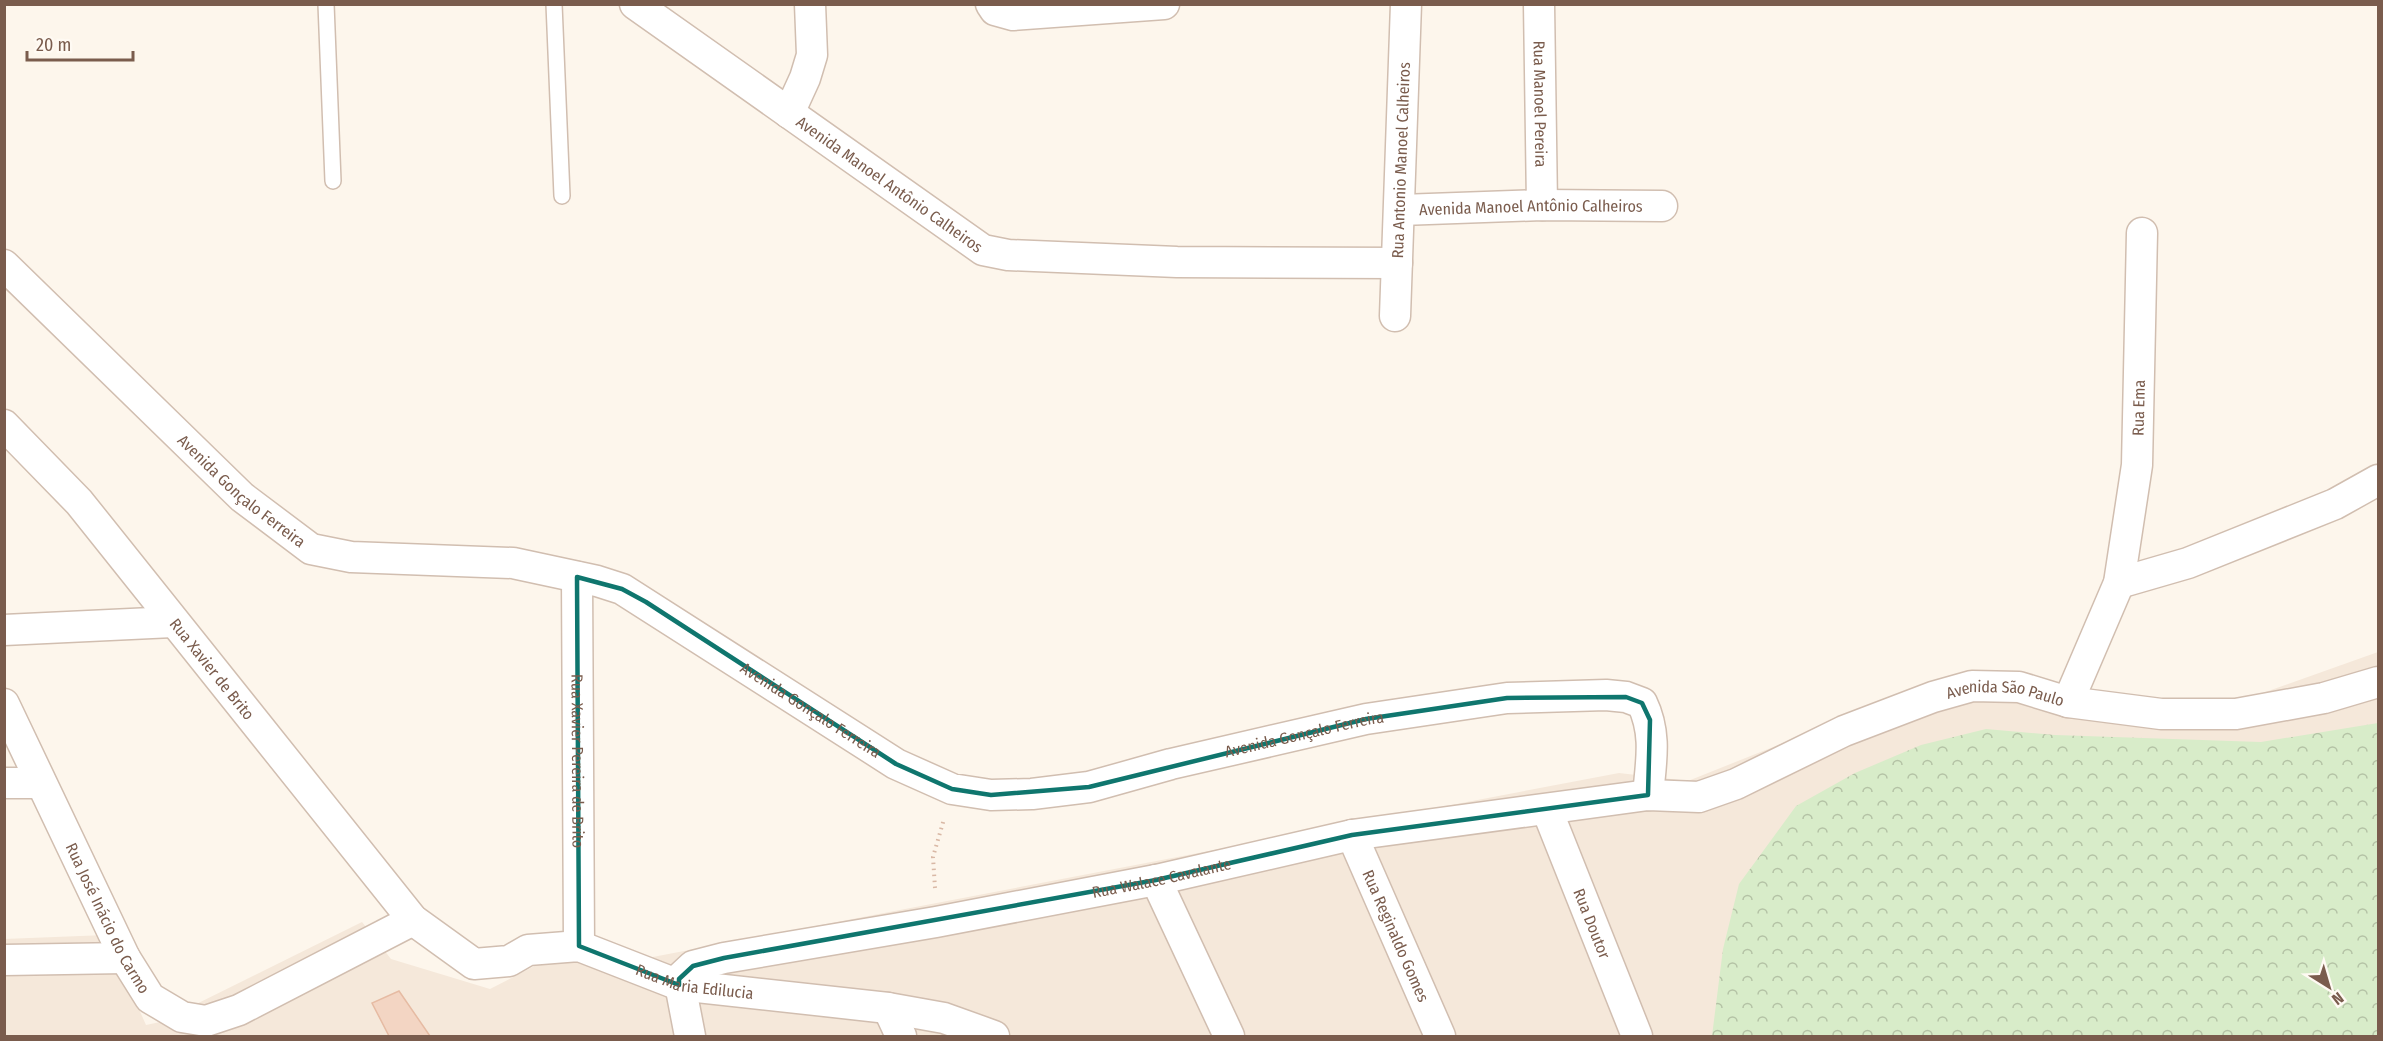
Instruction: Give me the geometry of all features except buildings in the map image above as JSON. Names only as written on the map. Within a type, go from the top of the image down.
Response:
[{"type":"street","name":"Avenida Manoel Antônio Calheiros","points":[[635,4],[983,250],[1008,255],[1178,262],[1397,262]]},
{"type":"street","points":[[789,113],[805,78],[812,55],[810,4]]},
{"type":"street","points":[[991,4],[995,10],[1013,15],[1164,4]]},
{"type":"street","name":"Rua Antonio Manoel Calheiros","points":[[1395,316],[1401,210],[1406,4]]},
{"type":"street","name":"Rua Manoel Pereira","points":[[1539,4],[1542,204]]},
{"type":"street","name":"Avenida Manoel Antônio Calheiros","points":[[1401,210],[1542,204],[1662,206]]},
{"type":"street","name":"Rua Ema","points":[[2068,702],[2119,583],[2137,465],[2142,233]]},
{"type":"street","name":"Avenida Gonçalo Ferreira","points":[[4,265],[242,497],[311,549],[351,557],[513,563],[622,589],[646,602],[896,764],[952,789],[991,795],[1032,795],[1089,787],[1171,764],[1366,719],[1507,698],[1606,695],[1626,697],[1642,703],[1650,720],[1653,739],[1648,795]]},
{"type":"street","name":"Rua Xavier de Brito","points":[[4,425],[79,502],[413,920]]},
{"type":"street","points":[[2119,583],[2188,563],[2335,504],[2379,480]]},
{"type":"street","name":"Rua Xavier Pereira de Brito","points":[[577,577],[579,946]]},
{"type":"street","points":[[4,630],[173,622]]},
{"type":"street","name":"Avenida São Paulo","points":[[1648,795],[1699,797],[1717,793],[1844,731],[1933,697],[1972,686],[2019,687],[2068,702],[2161,714],[2236,714],[2324,698],[2379,682]]},
{"type":"street","name":"Rua José Inácio do Carmo","points":[[4,704],[125,958],[150,998],[182,1017],[206,1021],[239,1011],[413,920]]},
{"type":"street","points":[[4,783],[40,783]]},
{"type":"street","name":"Rua Walace Cavalante","points":[[679,982],[693,966],[724,958],[936,922],[1156,880],[1352,835],[1648,795]]},
{"type":"street","name":"Rua Doutor","points":[[1547,810],[1637,1036]]},
{"type":"street","name":"Rua Reginaldo Gomes","points":[[1352,835],[1440,1036]]},
{"type":"street","points":[[1156,880],[1229,1036]]},
{"type":"street","name":"Rua Maria Edilucia","points":[[413,920],[474,964],[509,961],[528,950],[579,946],[679,982],[888,1008],[944,1018],[994,1036]]},
{"type":"street","points":[[4,960],[125,958]]},
{"type":"street","points":[[679,982],[690,1036]]},
{"type":"street","points":[[888,1008],[901,1036]]},
{"type":"lane","points":[[326,4],[333,181]]},
{"type":"lane","points":[[554,4],[562,196]]},
{"type":"path","points":[[936,922],[933,856],[952,789]]},
{"type":"highlighted area","points":[[577,577],[622,589],[646,602],[896,764],[952,789],[991,795],[1089,787],[1366,719],[1507,698],[1626,697],[1642,703],[1650,720],[1648,795],[1352,835],[1156,880],[724,958],[693,966],[679,979],[679,985],[579,946]]},
{"type":"shaded area","points":[[2378,652],[2378,1036],[5,1036],[4,939],[106,935],[146,1025],[160,1022],[362,922],[391,959],[490,989],[577,944],[637,960],[1619,773],[1688,781],[1933,683],[2126,711],[2257,695]]},
{"type":"green space","points":[[2378,723],[2378,1036],[1712,1036],[1723,949],[1739,884],[1796,806],[1855,773],[1921,745],[1986,729],[2055,735],[2261,742]]}]
